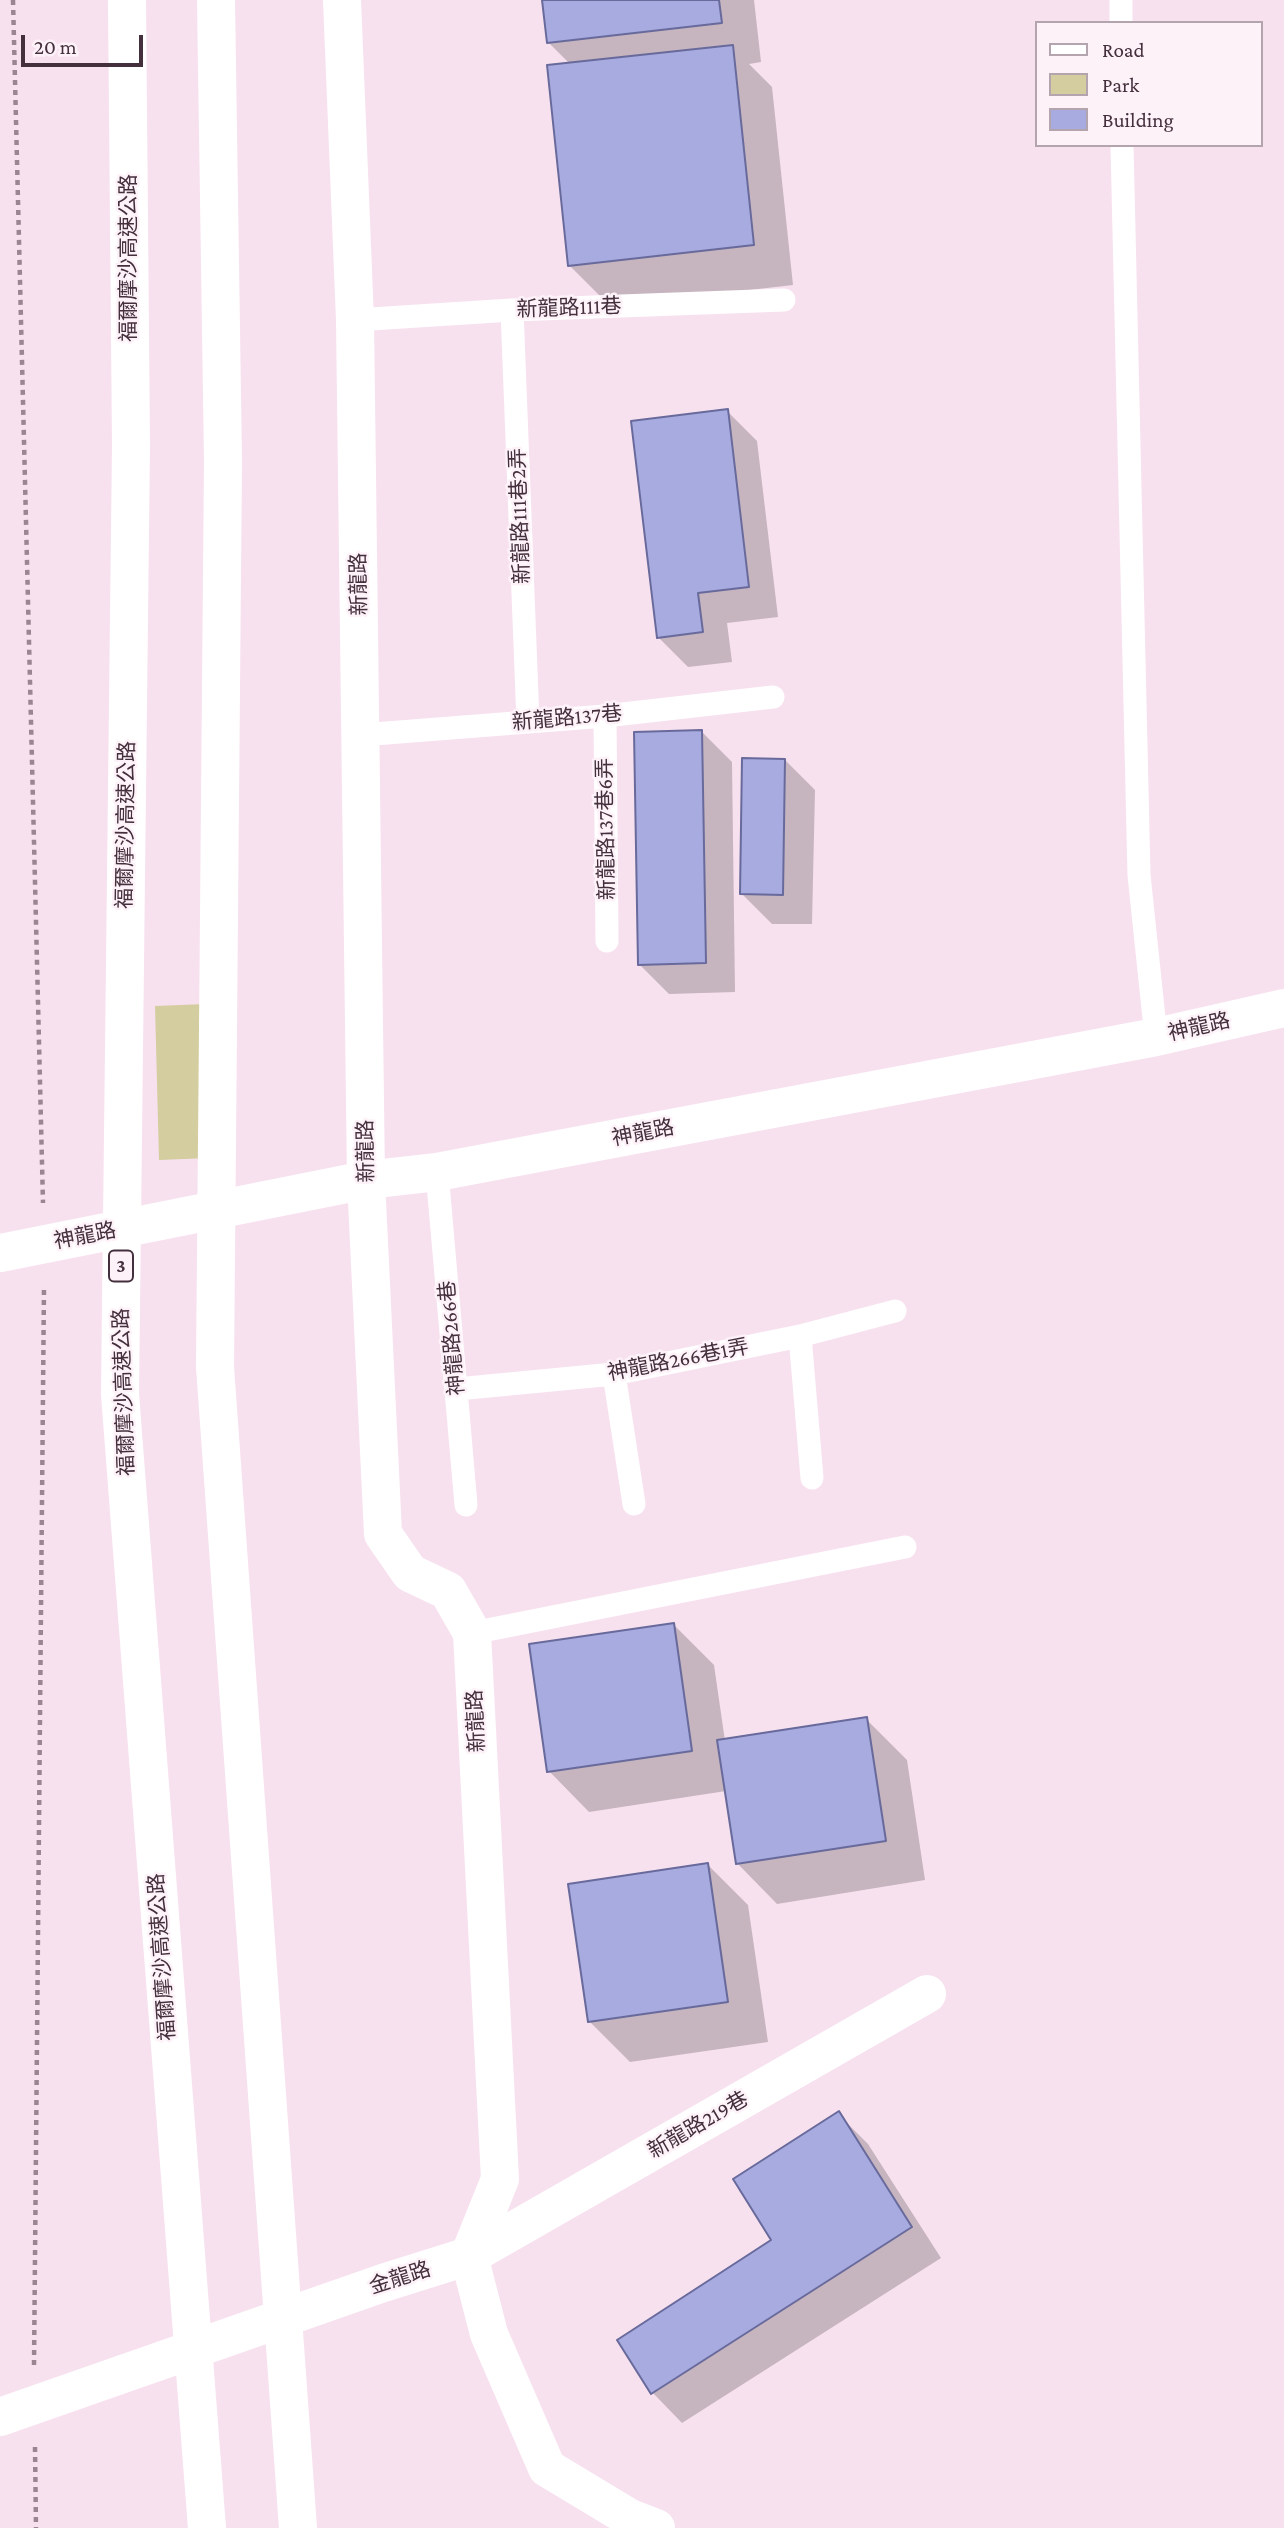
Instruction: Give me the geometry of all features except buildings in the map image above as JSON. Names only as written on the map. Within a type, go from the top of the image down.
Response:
[{"type":"main road","name":"福爾摩沙高速公路","points":[[127,0],[131,445],[120,1394],[207,2528]]},
{"type":"main road","points":[[216,0],[223,475],[215,1367],[298,2528]]},
{"type":"main road","name":"新龍路","points":[[342,0],[355,320],[366,1180],[383,1534],[410,1573],[448,1591],[471,1633],[500,2179],[469,2256]]},
{"type":"main road","name":"神龍路","points":[[0,1253],[366,1180],[437,1172],[1156,1037],[1284,1008]]},
{"type":"main road","name":"新龍路219巷","points":[[469,2256],[927,1994]]},
{"type":"main road","points":[[469,2256],[489,2334],[547,2468],[630,2518],[656,2528]]},
{"type":"main road","name":"金龍路","points":[[17,2412],[383,2283],[469,2256]]},
{"type":"lane","points":[[1121,0],[1121,21]]},
{"type":"lane","points":[[1122,147],[1139,875],[1156,1037]]},
{"type":"lane","name":"新龍路111巷","points":[[355,320],[512,310],[784,300]]},
{"type":"lane","name":"新龍路111巷2弄","points":[[512,310],[528,722]]},
{"type":"lane","name":"新龍路137巷","points":[[361,735],[605,716],[773,697]]},
{"type":"lane","name":"新龍路137巷6弄","points":[[605,716],[607,942]]},
{"type":"lane","name":"神龍路266巷","points":[[437,1172],[466,1505]]},
{"type":"lane","name":"神龍路266巷1弄","points":[[457,1389],[614,1374],[800,1336],[895,1311]]},
{"type":"lane","points":[[800,1336],[811,1478]]},
{"type":"lane","points":[[614,1374],[634,1504]]},
{"type":"lane","points":[[471,1633],[905,1547]]},
{"type":"path","points":[[17,2412],[36,2528]]},
{"type":"green space","points":[[230,1003],[235,1157],[159,1160],[155,1006]]}]
